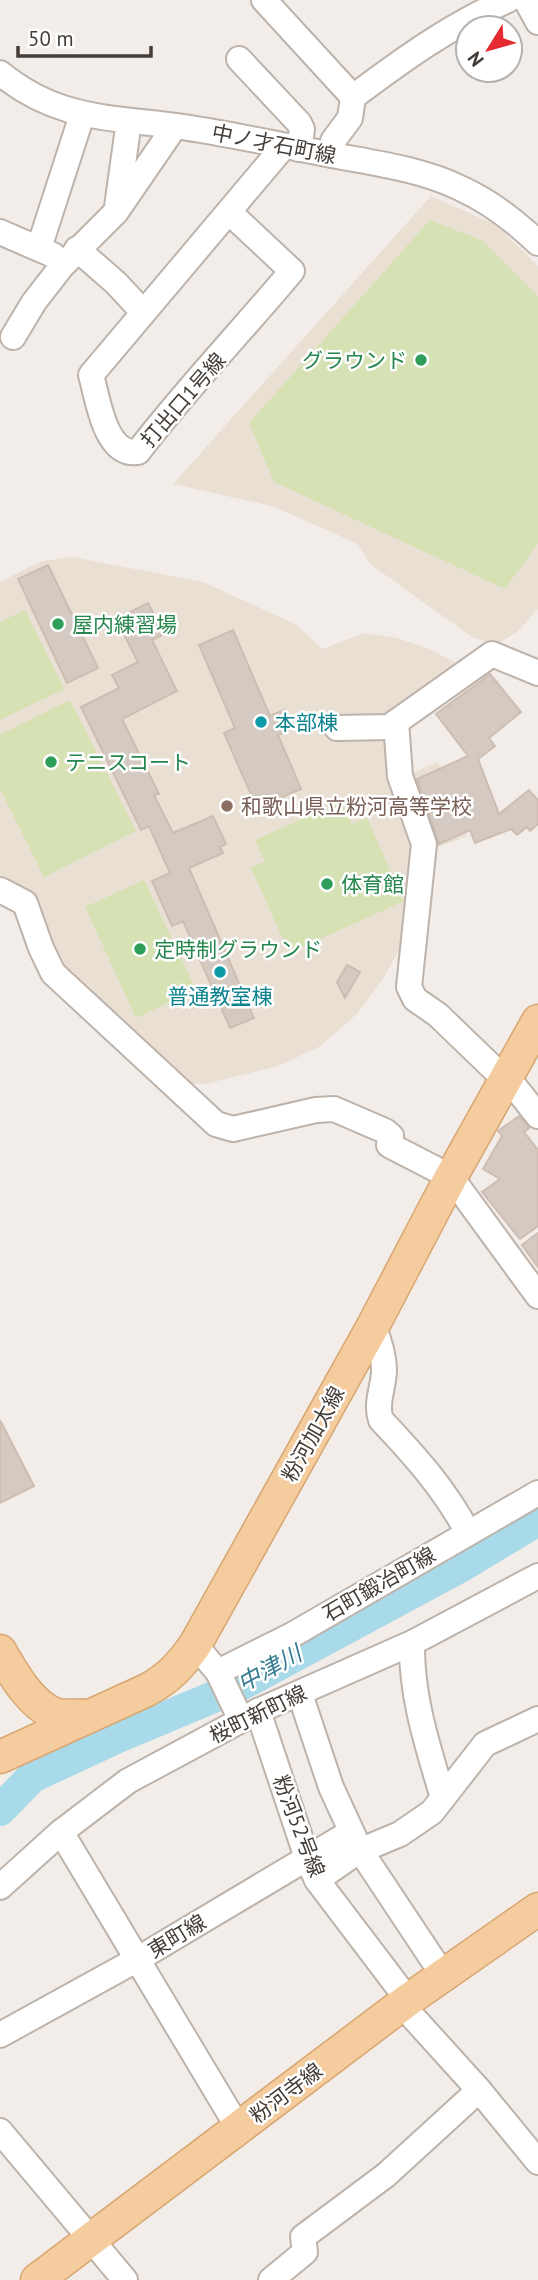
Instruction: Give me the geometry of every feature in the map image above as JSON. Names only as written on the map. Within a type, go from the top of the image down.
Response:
[{"type":"main road","name":"粉河加太線","points":[[6,1754],[165,1680],[179,1667],[195,1645],[373,1326],[451,1177],[501,1073],[538,1021]]},
{"type":"main road","points":[[5,1660],[33,1699],[56,1714],[88,1716]]},
{"type":"main road","points":[[5,1660],[19,1701],[19,1727],[6,1754]]},
{"type":"main road","name":"粉河寺線","points":[[37,2280],[405,2002],[538,1909]]},
{"type":"street","points":[[264,0],[353,97]]},
{"type":"street","points":[[332,155],[333,141],[350,118],[353,97],[451,31],[483,11],[508,0]]},
{"type":"street","points":[[526,0],[538,22]]},
{"type":"street","points":[[239,59],[299,123],[302,129],[292,147]]},
{"type":"street","name":"中ノ才石町線","points":[[0,75],[27,93],[82,115],[175,126],[292,147],[432,177],[460,187],[494,206],[538,243]]},
{"type":"street","points":[[39,248],[82,115]]},
{"type":"street","points":[[13,337],[34,302],[69,258],[116,212],[175,126]]},
{"type":"street","points":[[116,212],[127,135]]},
{"type":"street","name":"打出口1号線","points":[[229,212],[292,271],[233,342],[170,410],[138,452],[121,450],[107,430],[91,375],[229,212],[292,147]]},
{"type":"street","points":[[0,232],[55,256],[69,258],[116,283],[143,313]]},
{"type":"street","points":[[337,728],[389,726],[492,654],[538,673]]},
{"type":"street","points":[[396,722],[400,776],[424,845],[409,987],[415,999],[438,1015],[501,1073],[538,1116]]},
{"type":"street","points":[[0,890],[25,903],[53,973],[216,1124],[233,1129],[334,1108],[385,1131],[391,1136],[389,1145],[451,1177],[538,1296]]},
{"type":"street","points":[[373,1326],[384,1369],[377,1410],[381,1420],[436,1480],[468,1533]]},
{"type":"street","name":"石町鍛冶町線","points":[[218,1672],[292,1635],[538,1493]]},
{"type":"street","name":"桜町新町線","points":[[0,1887],[61,1832],[128,1781],[245,1713],[300,1694],[412,1643],[538,1576]]},
{"type":"street","points":[[412,1643],[414,1694],[443,1798]]},
{"type":"street","points":[[195,1645],[218,1672],[245,1713]]},
{"type":"street","points":[[300,1694],[331,1787],[356,1845],[443,1975]]},
{"type":"street","name":"粉河52号線","points":[[245,1713],[312,1869],[405,2002],[538,2162]]},
{"type":"street","name":"東町線","points":[[0,2035],[356,1845],[400,1833],[416,1824],[432,1812],[485,1744],[538,1719]]},
{"type":"street","points":[[61,1832],[239,2129]]},
{"type":"street","points":[[271,2280],[305,2252],[303,2237],[386,2175],[478,2090]]},
{"type":"street","points":[[0,2131],[125,2280]]},
{"type":"shaded area","name":"グラウンド","points":[[431,196],[496,225],[538,266],[538,609],[517,632],[496,645],[472,637],[370,564],[358,544],[272,506],[173,484]]},
{"type":"shaded area","name":"和歌山県立粉河高等学校","points":[[72,557],[203,582],[297,625],[322,649],[364,633],[397,638],[429,649],[462,666],[398,711],[407,775],[438,762],[467,836],[420,854],[409,932],[384,977],[358,1013],[319,1047],[278,1066],[205,1084],[180,1083],[58,960],[0,882],[0,582],[42,561]]},
{"type":"green space","name":"グラウンド","points":[[430,220],[481,240],[538,297],[538,543],[505,589],[274,482],[249,423]]},
{"type":"green space","name":"テニスコート","points":[[25,610],[64,689],[0,720],[0,622]]},
{"type":"green space","name":"テニスコート","points":[[70,700],[136,831],[44,877],[0,789],[0,735]]},
{"type":"green space","name":"体育館","points":[[342,801],[352,824],[367,818],[404,901],[289,953],[251,868],[265,861],[255,840]]},
{"type":"green space","name":"定時制グラウンド","points":[[144,880],[196,990],[136,1018],[85,907]]},
{"type":"building","name":"屋内練習場","points":[[48,565],[98,668],[67,683],[18,579]]},
{"type":"building","points":[[148,603],[164,634],[152,640],[177,691],[122,719],[159,794],[154,795],[173,833],[213,816],[226,844],[220,847],[223,853],[189,868],[254,1018],[230,1028],[183,921],[172,926],[152,881],[170,873],[149,826],[141,830],[81,707],[119,688],[112,675],[138,662],[116,619]]},
{"type":"building","name":"本部棟","points":[[233,630],[270,716],[284,710],[292,729],[278,735],[301,789],[257,808],[224,733],[235,728],[199,645]]},
{"type":"building","points":[[490,674],[521,712],[489,738],[495,746],[478,759],[499,814],[529,790],[538,800],[538,824],[530,831],[527,827],[517,835],[511,829],[475,843],[470,830],[439,844],[417,779],[468,756],[436,714]]},
{"type":"building","points":[[347,965],[360,972],[345,998],[337,982]]},
{"type":"building","points":[[519,1116],[529,1128],[524,1132],[538,1150],[538,1226],[520,1239],[482,1192],[500,1179],[483,1169],[502,1136],[498,1131]]},
{"type":"building","points":[[538,1233],[538,1267],[522,1245]]},
{"type":"building","points":[[0,1420],[34,1486],[0,1503]]},
{"type":"waterway","name":"中津川","points":[[0,1810],[32,1777],[118,1737],[235,1688],[460,1567],[538,1520]]},
{"type":"place","name":"グラウンド","points":[[421,360]]},
{"type":"place","name":"屋内練習場","points":[[58,624]]},
{"type":"place","name":"本部棟","points":[[261,722]]},
{"type":"place","name":"テニスコート","points":[[51,762]]},
{"type":"place","name":"和歌山県立粉河高等学校","points":[[227,806]]},
{"type":"place","name":"体育館","points":[[327,884]]},
{"type":"place","name":"定時制グラウンド","points":[[140,949]]},
{"type":"place","name":"普通教室棟","points":[[220,972]]}]
